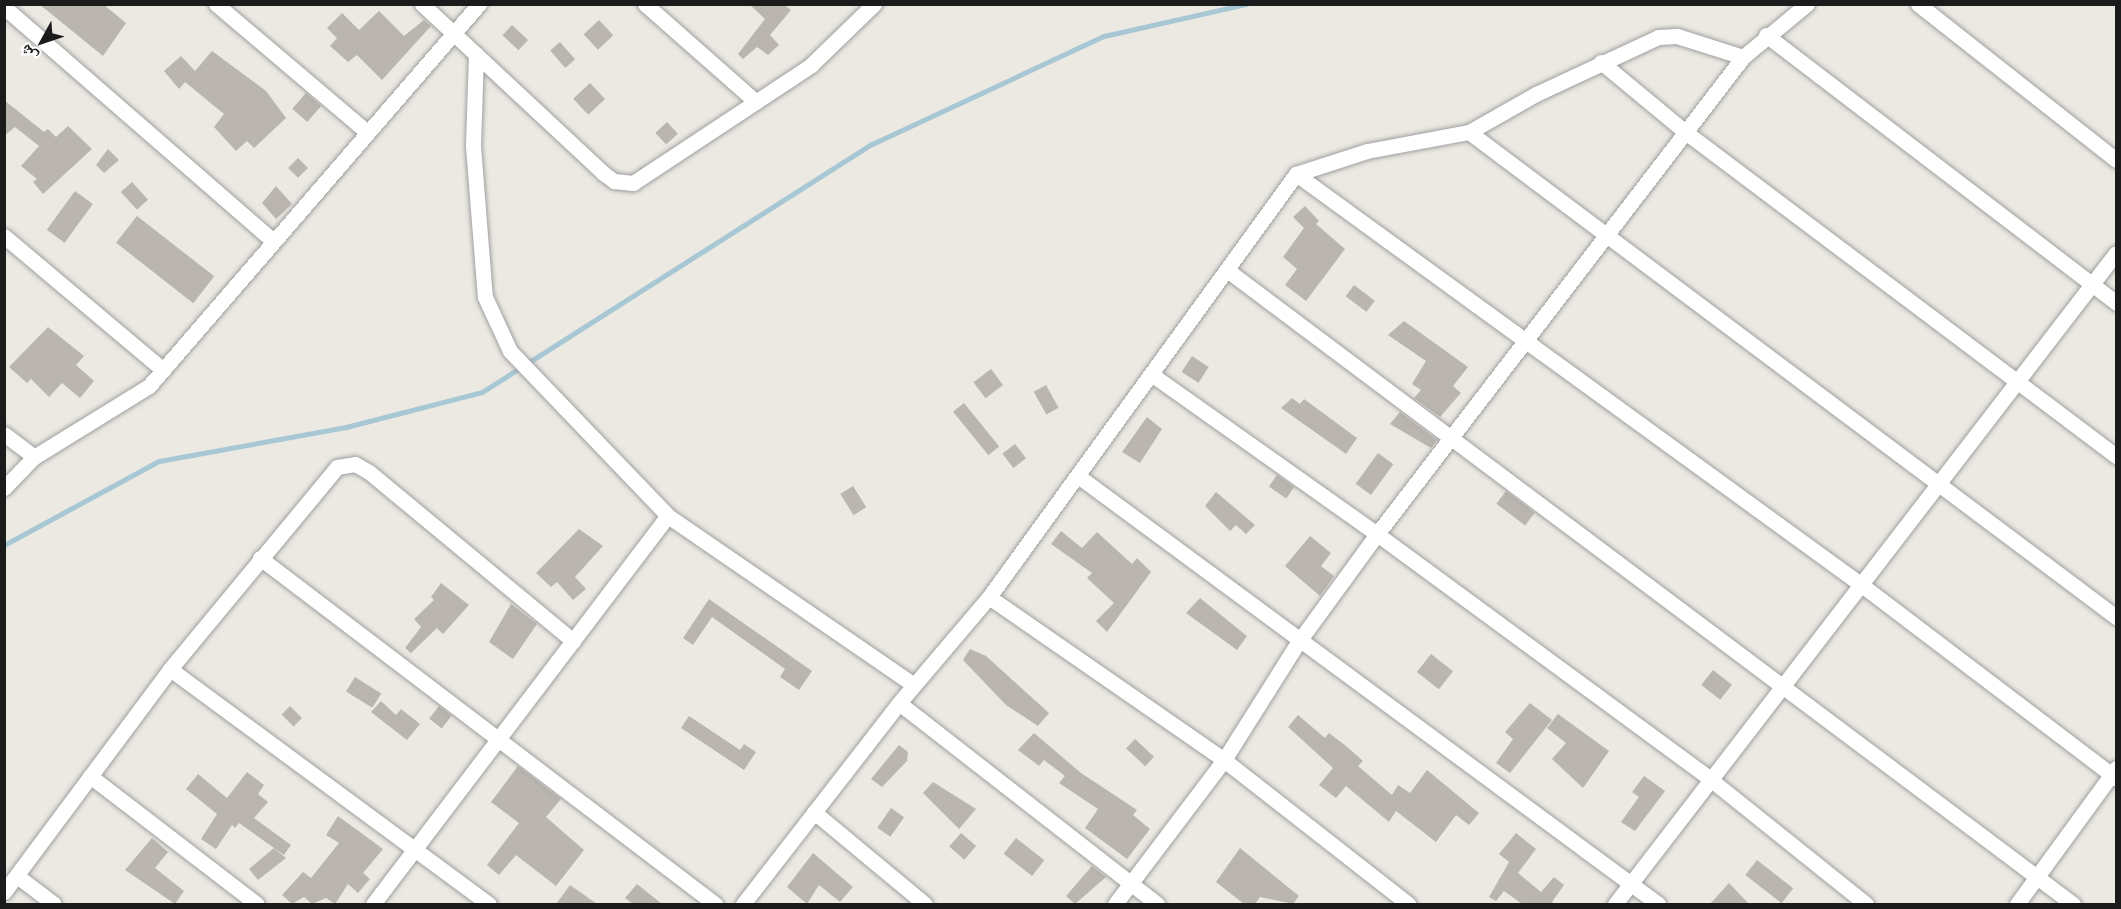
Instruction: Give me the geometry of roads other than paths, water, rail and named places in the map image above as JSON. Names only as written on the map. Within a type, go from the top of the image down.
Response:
[{"type":"street","points":[[216,4],[367,132]]},
{"type":"street","points":[[422,4],[614,181],[633,183],[756,102],[834,46],[874,4]]},
{"type":"street","points":[[4,488],[34,458],[148,386],[271,239],[479,4]]},
{"type":"street","points":[[645,4],[756,102]]},
{"type":"street","points":[[1115,904],[1224,760],[1299,641],[1377,534],[1527,341],[1603,235],[1743,57],[1766,35],[1807,4]]},
{"type":"street","points":[[1918,4],[2116,160]]},
{"type":"street","points":[[5,6],[271,239]]},
{"type":"street","points":[[1766,35],[2116,303]]},
{"type":"street","points":[[743,904],[898,703],[989,597],[1296,174],[1355,154],[1469,132],[1601,62],[1658,37],[1677,36],[1743,57]]},
{"type":"street","points":[[476,54],[473,146],[485,297],[495,324],[510,351],[668,516],[914,685]]},
{"type":"street","points":[[1601,62],[1684,130],[2116,456]]},
{"type":"street","points":[[1469,132],[1603,235],[2116,617]]},
{"type":"street","points":[[1296,174],[1859,583],[2115,774],[2017,904]]},
{"type":"street","points":[[4,236],[163,370]]},
{"type":"street","points":[[1615,904],[1781,683],[2019,381],[2116,253]]},
{"type":"street","points":[[1227,270],[2073,904]]},
{"type":"street","points":[[1152,374],[1377,534],[1710,779],[1866,904]]},
{"type":"street","points":[[4,434],[34,458]]},
{"type":"street","points":[[4,892],[170,669],[337,467],[355,464],[573,640]]},
{"type":"street","points":[[1078,476],[1658,904]]},
{"type":"street","points":[[374,904],[668,516]]},
{"type":"street","points":[[260,558],[715,904]]},
{"type":"street","points":[[989,597],[1224,760],[1408,904]]},
{"type":"street","points":[[170,669],[489,904]]},
{"type":"street","points":[[898,703],[1156,904]]},
{"type":"street","points":[[90,776],[256,904]]},
{"type":"street","points":[[814,812],[926,904]]},
{"type":"street","points":[[17,876],[54,904]]},
{"type":"waterway","points":[[4,545],[159,461],[346,427],[482,392],[872,144],[1104,36],[1246,4]]}]
